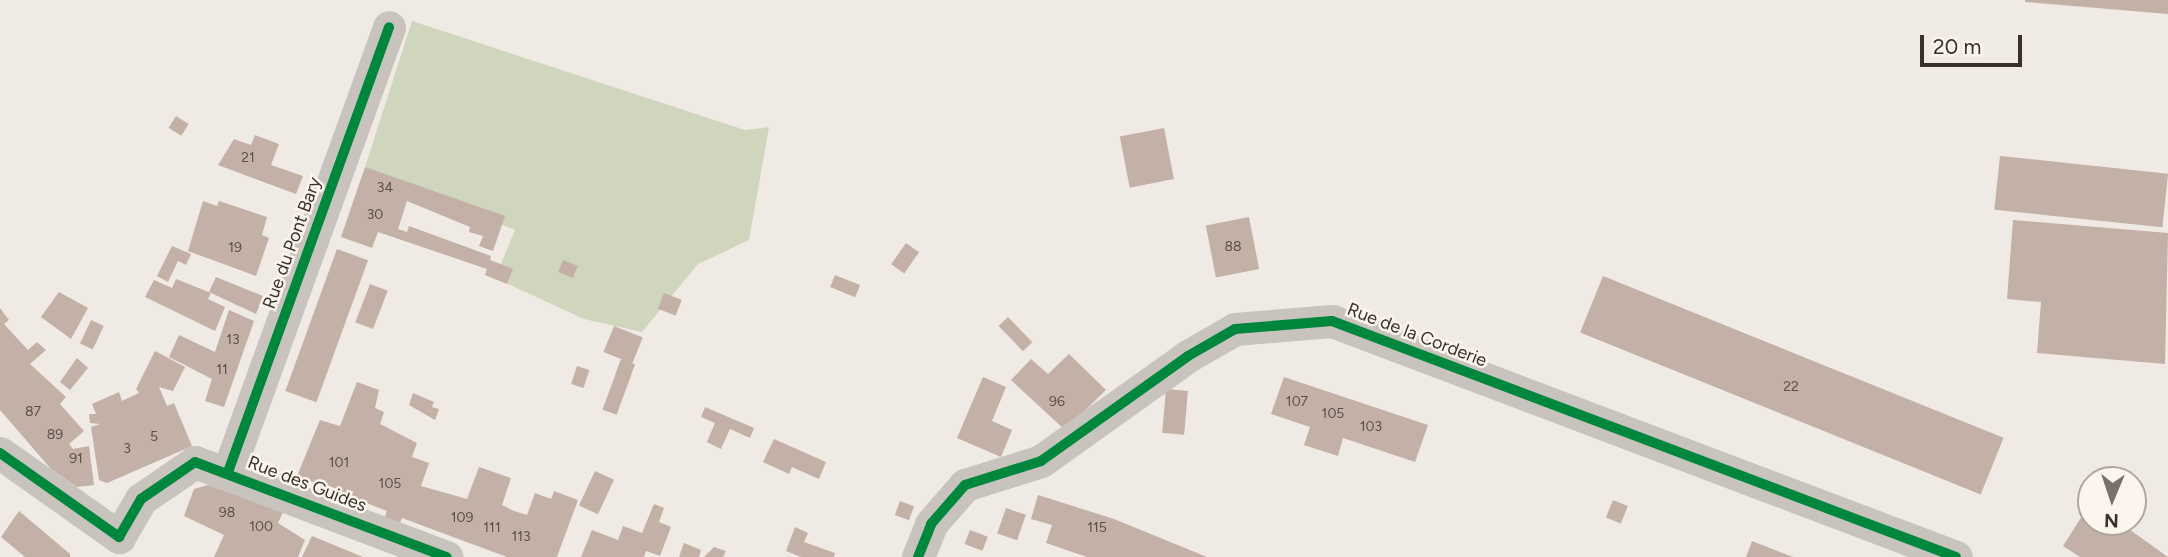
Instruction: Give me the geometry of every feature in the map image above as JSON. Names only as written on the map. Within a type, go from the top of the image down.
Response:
[{"type":"street","name":"Rue du Pont Bary","points":[[228,472],[389,27]]},
{"type":"street","name":"Rue de la Corderie","points":[[918,557],[931,524],[965,485],[1041,461],[1188,356],[1235,329],[1332,321],[1956,557]]},
{"type":"street","name":"Rue des Guides","points":[[0,453],[115,547],[141,499],[195,462],[228,472],[447,557]]},
{"type":"green space","points":[[412,21],[745,130],[769,127],[749,240],[698,264],[642,332],[584,319],[495,278],[515,230],[365,167]]},
{"type":"building","points":[[2168,0],[2168,14],[2025,2]]},
{"type":"building","points":[[176,116],[189,124],[181,136],[169,128]]},
{"type":"building","points":[[1164,128],[1174,179],[1130,188],[1120,137]]},
{"type":"building","points":[[255,135],[279,144],[271,165],[303,176],[296,194],[218,165],[234,139],[251,145]]},
{"type":"building","points":[[2000,156],[2168,174],[2162,227],[1994,210]]},
{"type":"building","points":[[365,167],[505,216],[493,251],[479,246],[483,236],[469,232],[470,227],[407,201],[398,229],[407,232],[409,226],[491,256],[490,260],[513,269],[507,284],[485,275],[487,269],[378,232],[372,248],[341,237]]},
{"type":"building","points":[[203,201],[217,206],[219,201],[267,217],[262,235],[269,238],[256,276],[188,251]]},
{"type":"building","points":[[1249,217],[1259,269],[1216,277],[1206,225]]},
{"type":"building","points":[[2013,220],[2168,233],[2165,364],[2037,353],[2041,302],[2007,299]]},
{"type":"building","points":[[906,243],[919,252],[904,273],[891,264]]},
{"type":"building","points":[[172,246],[191,254],[186,265],[178,261],[168,282],[157,276]]},
{"type":"building","points":[[337,249],[368,260],[316,402],[285,391]]},
{"type":"building","points":[[563,260],[578,266],[573,278],[558,272]]},
{"type":"building","points":[[835,275],[860,285],[855,297],[830,287]]},
{"type":"building","points":[[1603,276],[2004,438],[1981,494],[1580,333]]},
{"type":"building","points":[[216,277],[263,296],[256,314],[209,292]]},
{"type":"building","points":[[176,279],[211,293],[208,299],[225,307],[215,331],[145,297],[154,280],[172,288]]},
{"type":"building","points":[[370,284],[388,291],[373,329],[355,322]]},
{"type":"building","points":[[59,292],[88,308],[71,339],[41,317]]},
{"type":"building","points":[[664,293],[682,300],[676,316],[658,309]]},
{"type":"building","points":[[0,308],[9,320],[4,324],[28,350],[37,342],[46,350],[30,364],[66,397],[60,404],[84,431],[69,444],[73,449],[89,446],[94,485],[77,487],[51,469],[0,410]]},
{"type":"building","points":[[229,310],[254,321],[224,407],[205,401],[212,379],[169,357],[179,335],[215,352]]},
{"type":"building","points":[[1008,317],[1032,342],[1023,351],[999,326]]},
{"type":"building","points":[[91,320],[104,326],[93,349],[80,344]]},
{"type":"building","points":[[614,326],[643,338],[632,364],[604,352]]},
{"type":"building","points":[[155,351],[185,367],[173,391],[159,387],[167,406],[174,403],[192,446],[107,483],[99,480],[91,427],[100,424],[90,423],[89,414],[96,414],[92,404],[119,392],[122,401],[139,393],[136,389]]},
{"type":"building","points":[[1069,354],[1106,390],[1065,430],[1011,380],[1031,359],[1048,374]]},
{"type":"building","points":[[77,358],[88,368],[70,390],[60,382]]},
{"type":"building","points":[[621,359],[635,364],[617,415],[603,410]]},
{"type":"building","points":[[577,366],[589,370],[583,388],[571,384]]},
{"type":"building","points":[[983,377],[1006,387],[992,421],[1012,430],[1001,457],[957,438]]},
{"type":"building","points":[[1284,377],[1428,425],[1415,462],[1343,438],[1338,456],[1304,445],[1310,427],[1271,414]]},
{"type":"building","points":[[357,382],[379,390],[375,408],[384,412],[380,424],[417,443],[412,457],[429,463],[421,486],[467,499],[479,467],[511,478],[502,505],[514,511],[527,515],[535,493],[551,499],[554,491],[578,500],[557,557],[507,557],[402,518],[398,527],[383,522],[387,511],[297,476],[320,420],[340,426]]},
{"type":"building","points":[[1166,389],[1188,391],[1184,435],[1162,433]]},
{"type":"building","points":[[413,393],[434,402],[432,407],[439,409],[435,420],[409,405]]},
{"type":"building","points":[[705,407],[754,428],[750,438],[730,429],[721,449],[707,442],[715,423],[701,417]]},
{"type":"building","points":[[774,439],[826,462],[819,479],[792,467],[789,474],[763,462]]},
{"type":"building","points":[[595,471],[614,480],[598,514],[579,505]]},
{"type":"building","points":[[208,485],[283,512],[278,523],[305,540],[298,557],[214,557],[224,535],[184,516],[194,489]]},
{"type":"building","points":[[1038,495],[1114,519],[1207,557],[1087,557],[1046,543],[1052,525],[1031,519]]},
{"type":"building","points":[[1613,500],[1628,506],[1621,524],[1606,518]]},
{"type":"building","points":[[900,501],[914,506],[909,520],[895,515]]},
{"type":"building","points":[[654,504],[664,508],[659,522],[671,527],[660,556],[646,551],[644,557],[581,557],[592,530],[618,540],[623,526],[642,533]]},
{"type":"building","points":[[1006,508],[1026,515],[1017,540],[997,534]]},
{"type":"building","points":[[19,511],[70,554],[70,557],[25,557],[1,537]]},
{"type":"building","points":[[2077,524],[2077,536],[2139,536],[2168,557],[2080,557],[2063,546]]},
{"type":"building","points":[[795,527],[808,533],[804,542],[835,553],[834,557],[801,557],[786,551]]},
{"type":"building","points":[[970,530],[988,537],[982,551],[965,544]]},
{"type":"building","points":[[312,536],[363,557],[302,557]]},
{"type":"building","points":[[1752,541],[1793,557],[1746,557]]},
{"type":"building","points":[[684,543],[701,550],[699,557],[679,557]]},
{"type":"building","points":[[714,547],[726,551],[723,557],[704,557]]},
{"type":"cycle path","points":[[228,472],[389,27]]},
{"type":"cycle path","points":[[918,557],[931,524],[965,485],[1041,461],[1188,356],[1235,329],[1332,321],[1956,557]]},
{"type":"cycle path","points":[[0,453],[119,537],[141,499],[195,462],[447,557]]}]
